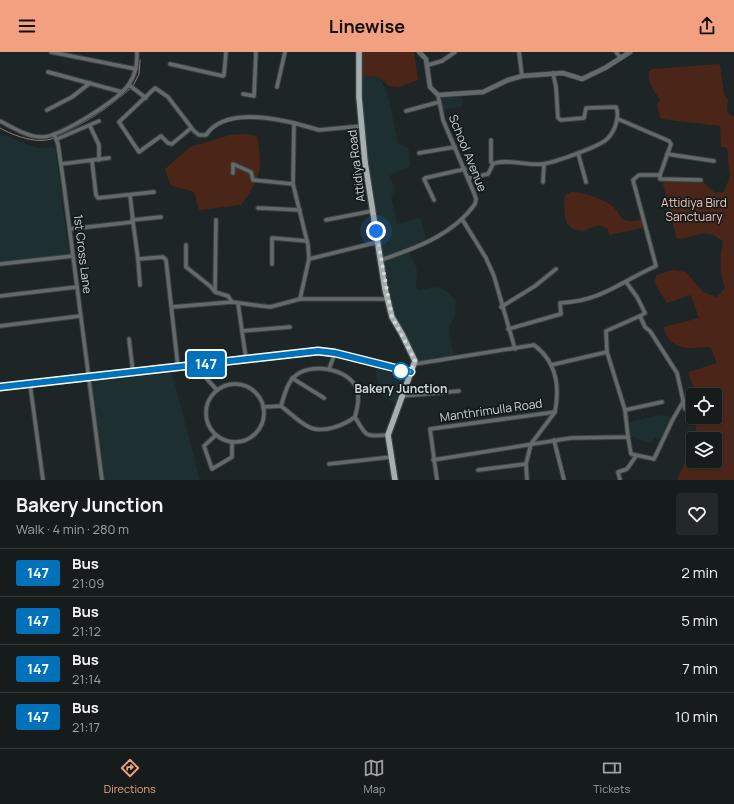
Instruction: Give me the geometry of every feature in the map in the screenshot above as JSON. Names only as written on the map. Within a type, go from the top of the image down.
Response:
[{"type":"main road","name":"Attidiya Road","points":[[359,52],[359,97],[372,211],[392,317],[415,360],[415,364]]},
{"type":"main road","points":[[0,387],[318,351],[335,353],[411,372]]},
{"type":"main road","points":[[395,480],[388,435],[415,364]]},
{"type":"street","points":[[51,52],[136,69]]},
{"type":"street","points":[[56,137],[103,108],[130,86],[136,69],[137,52]]},
{"type":"street","points":[[170,64],[223,76],[226,52]]},
{"type":"street","points":[[242,94],[254,96],[256,52]]},
{"type":"street","points":[[277,87],[285,52]]},
{"type":"street","points":[[419,52],[426,59],[428,65],[430,87],[438,95],[483,92],[508,80],[522,76],[563,73],[578,79],[582,79],[605,68],[630,52]]},
{"type":"street","points":[[428,65],[442,61],[456,52]]},
{"type":"street","points":[[519,52],[522,76]]},
{"type":"street","points":[[616,52],[620,57]]},
{"type":"street","points":[[48,72],[122,92]]},
{"type":"street","points":[[468,178],[488,174],[493,164],[498,162],[533,165],[544,164],[578,153],[606,140],[618,119],[616,107],[586,108],[584,118],[560,120],[558,118],[556,87],[553,73]]},
{"type":"street","points":[[47,110],[72,97],[90,83]]},
{"type":"street","points":[[130,86],[146,98]]},
{"type":"street","points":[[191,128],[172,144],[168,143],[161,136],[141,152],[137,151],[119,122],[146,98],[152,89],[155,88],[168,97],[191,128],[199,135],[206,135],[212,126],[221,121],[236,117],[270,117],[319,130],[362,126]]},
{"type":"street","name":"School Avenue","points":[[381,260],[450,230],[475,204],[476,199],[465,169],[443,120],[438,95]]},
{"type":"street","points":[[406,111],[439,102]]},
{"type":"street","points":[[618,119],[669,141],[671,144],[660,175],[662,180],[701,180]]},
{"type":"street","points":[[0,121],[36,136],[44,137],[56,137],[90,126],[99,121]]},
{"type":"street","points":[[294,123],[293,184],[307,241],[309,258],[300,300]]},
{"type":"street","points":[[90,126],[99,145],[99,160]]},
{"type":"street","name":"1st Cross Lane","points":[[56,137],[70,229],[102,480]]},
{"type":"street","points":[[491,140],[491,162],[493,164]]},
{"type":"street","points":[[419,153],[455,147]]},
{"type":"street","points":[[578,153],[586,182]]},
{"type":"street","points":[[667,154],[714,161]]},
{"type":"street","points":[[61,164],[109,158]]},
{"type":"street","points":[[92,161],[96,195],[98,198],[154,192]]},
{"type":"street","points":[[234,173],[234,164],[236,164],[251,172],[253,180],[293,184]]},
{"type":"street","points":[[543,182],[544,164]]},
{"type":"street","points":[[434,200],[424,179],[465,169]]},
{"type":"street","points":[[508,329],[561,314],[560,303],[592,299],[656,266],[633,180],[639,175],[660,175]]},
{"type":"street","points":[[130,195],[140,285]]},
{"type":"street","points":[[258,208],[300,210]]},
{"type":"street","points":[[326,220],[372,211]]},
{"type":"street","points":[[70,229],[161,217]]},
{"type":"street","points":[[462,219],[486,258],[494,276],[515,349]]},
{"type":"street","points":[[215,292],[216,220]]},
{"type":"street","points":[[272,264],[272,238],[307,241]]},
{"type":"street","points":[[309,258],[378,242]]},
{"type":"street","points":[[186,245],[186,267],[210,286],[215,292],[228,296],[232,302]]},
{"type":"street","points":[[0,264],[73,256]]},
{"type":"street","points":[[138,259],[163,258],[166,260],[178,367]]},
{"type":"street","points":[[502,307],[535,286],[556,269]]},
{"type":"street","points":[[626,282],[642,305],[645,314],[606,331],[607,352],[625,410],[631,454],[654,459],[684,400]]},
{"type":"street","points":[[0,296],[77,287]]},
{"type":"street","points":[[172,307],[232,302],[270,307],[300,300],[388,299]]},
{"type":"street","points":[[238,303],[246,360]]},
{"type":"street","points":[[0,326],[80,316]]},
{"type":"street","points":[[640,316],[645,327],[650,331],[677,373],[685,409]]},
{"type":"street","points":[[242,331],[290,327]]},
{"type":"street","points":[[129,339],[133,372]]},
{"type":"street","name":"Manthrimulla Road","points":[[415,364],[534,345],[551,365],[557,382],[555,412],[430,429],[433,460],[437,480]]},
{"type":"street","points":[[551,365],[607,352]]},
{"type":"street","points":[[328,369],[335,353]]},
{"type":"street","points":[[194,365],[216,390]]},
{"type":"street","points":[[263,407],[281,406],[310,428],[321,430],[346,424],[355,417],[359,400],[357,388],[347,378],[328,369],[316,368],[300,371],[292,378],[281,406]]},
{"type":"street","points":[[292,378],[324,398]]},
{"type":"street","points":[[30,384],[43,480]]},
{"type":"street","points":[[232,384],[249,387],[260,399],[263,407],[262,422],[254,435],[240,441],[232,442],[216,435],[207,423],[205,416],[208,401],[216,390],[232,384]]},
{"type":"street","points":[[402,396],[459,392]]},
{"type":"street","points":[[625,410],[662,402]]},
{"type":"street","points":[[527,480],[526,464],[531,444],[555,412]]},
{"type":"street","points":[[355,417],[364,434],[368,436],[388,435]]},
{"type":"street","points":[[216,435],[204,446],[212,469],[232,457],[232,442]]},
{"type":"street","points":[[433,460],[554,440],[572,438],[628,437]]},
{"type":"street","points":[[554,440],[564,480]]},
{"type":"street","points":[[620,480],[618,472],[627,469],[636,456]]},
{"type":"street","points":[[329,464],[391,457]]},
{"type":"street","points":[[478,470],[526,464]]},
{"type":"shaded area","points":[[359,75],[378,77],[383,83],[390,103],[398,144],[407,147],[409,150],[410,166],[389,176],[394,185],[395,191],[391,196],[397,224],[420,218],[423,224],[426,242],[408,249],[417,269],[416,287],[418,290],[436,287],[445,290],[456,301],[455,316],[450,324],[449,333],[454,358],[415,364],[394,322],[372,211]]},
{"type":"shaded area","points":[[461,94],[463,101],[462,107],[441,110],[438,95]]},
{"type":"shaded area","points":[[0,134],[38,148],[55,147],[69,254],[0,263]]},
{"type":"shaded area","points":[[378,368],[405,378],[396,404],[382,396],[375,371]]},
{"type":"shaded area","points":[[172,373],[200,480],[102,480],[91,390],[93,383],[95,381]]},
{"type":"shaded area","points":[[659,415],[674,417],[663,438],[655,438],[650,443],[628,435],[627,423]]},
{"type":"green space","points":[[359,52],[414,52],[418,80],[400,87],[389,86],[378,77],[359,75]]},
{"type":"green space","name":"Attidiya Bird Sanctuary","points":[[720,64],[724,95],[728,99],[727,110],[730,115],[734,116],[734,480],[677,480],[686,460],[686,468],[722,468],[722,432],[696,432],[696,424],[722,424],[722,388],[694,388],[688,372],[717,363],[711,348],[682,347],[673,343],[665,332],[664,327],[699,318],[691,295],[667,303],[655,284],[656,275],[673,270],[686,272],[703,292],[717,297],[725,288],[721,265],[723,241],[710,234],[700,234],[677,239],[662,180],[701,180],[715,193],[724,192],[730,176],[727,148],[721,147],[720,126],[661,119],[657,106],[660,99],[651,86],[648,74],[649,71],[653,69]]},
{"type":"green space","points":[[246,134],[257,136],[260,165],[259,173],[253,187],[241,205],[199,210],[194,192],[170,185],[165,169],[190,147],[230,135]]},
{"type":"green space","points":[[571,192],[589,195],[608,203],[618,212],[622,219],[627,221],[644,219],[646,227],[609,235],[608,229],[600,226],[595,226],[582,231],[573,228],[568,225],[564,210],[564,200],[566,194]]},
{"type":"waterway","points":[[133,86],[139,74],[140,60]]},
{"type":"waterway","points":[[57,136],[96,115],[131,88]]},
{"type":"waterway","points":[[0,128],[27,139],[41,141],[54,138]]},
{"type":"bus line","name":"147","points":[[0,387],[318,351],[335,353],[411,372]]},
{"type":"place","name":"Bakery Junction","points":[[401,371]]},
{"type":"route","points":[[376,231],[385,289],[392,317],[415,360],[415,364],[411,372],[399,370],[401,371]]}]
